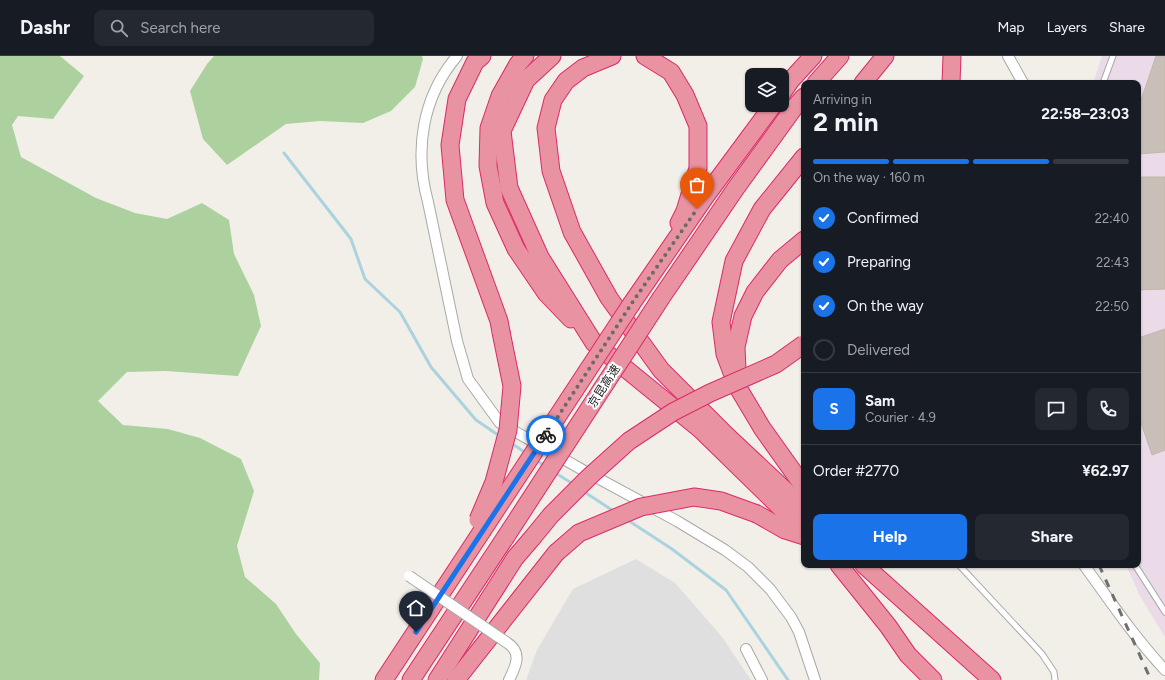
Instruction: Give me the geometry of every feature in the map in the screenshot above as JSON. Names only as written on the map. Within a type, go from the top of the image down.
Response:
[{"type":"highway","points":[[480,525],[494,482],[508,430],[512,386],[499,321],[455,200],[450,145],[456,100],[475,62],[482,56]]},
{"type":"highway","points":[[526,56],[518,64],[500,96],[489,128],[488,166],[495,203],[516,249],[546,293],[594,343],[701,430],[788,515],[801,526]]},
{"type":"highway","points":[[552,56],[526,80],[502,131],[509,188],[540,257],[594,343]]},
{"type":"highway","points":[[612,56],[584,68],[566,81],[553,100],[546,128],[551,171],[572,232],[608,298],[661,370],[726,435],[801,505]]},
{"type":"highway","points":[[645,56],[671,72],[685,95],[698,126],[698,168],[685,211],[665,256]]},
{"type":"highway","points":[[789,83],[813,56]]},
{"type":"highway","points":[[819,80],[840,56]]},
{"type":"highway","points":[[865,80],[884,56]]},
{"type":"highway","points":[[944,80],[952,58]]},
{"type":"highway","points":[[951,80],[952,58]]},
{"type":"highway","name":"京昆高速","points":[[411,680],[661,298],[736,188],[801,100]]},
{"type":"highway","name":"京昆高速","points":[[384,680],[455,572],[480,525],[705,197],[768,112]]},
{"type":"highway","points":[[801,161],[762,209],[734,261],[722,322],[724,354],[737,386],[762,428],[801,483]]},
{"type":"highway","points":[[737,386],[736,347],[743,316],[755,292],[780,260],[801,242]]},
{"type":"highway","points":[[437,680],[515,558],[562,504],[630,440],[673,412],[710,392],[776,364],[801,346]]},
{"type":"highway","points":[[456,680],[556,553],[578,533],[641,507],[694,497],[721,502],[757,514],[785,530],[801,535]]},
{"type":"highway","points":[[841,568],[888,626],[908,655],[933,680]]},
{"type":"highway","points":[[868,568],[992,680]]},
{"type":"street","points":[[457,56],[440,80],[429,104],[422,132],[421,160],[425,188],[457,341],[468,379],[500,423],[580,469],[677,521],[725,550],[748,567],[770,589],[791,617],[800,632],[815,680]]},
{"type":"street","points":[[1008,56],[1020,80]]},
{"type":"street","points":[[1086,568],[1153,658],[1165,670]]},
{"type":"street","points":[[409,576],[512,647],[517,659],[510,680]]},
{"type":"street","points":[[746,649],[762,680]]},
{"type":"lane","points":[[1104,80],[1113,56]]},
{"type":"lane","points":[[962,568],[1042,654],[1054,672],[1054,680]]},
{"type":"lane","points":[[1137,568],[1165,612]]},
{"type":"shaded area","points":[[1102,56],[1165,56],[1165,637],[1140,596],[1127,568],[1141,568],[1141,80],[1094,80]]},
{"type":"shaded area","points":[[636,559],[675,583],[722,637],[751,680],[526,680],[537,650],[573,589]]},
{"type":"green space","points":[[0,56],[60,56],[84,76],[53,119],[18,116],[12,125],[21,157],[96,198],[135,213],[167,219],[202,203],[229,220],[234,254],[254,295],[261,326],[238,376],[165,371],[127,372],[98,401],[123,425],[168,429],[200,438],[241,459],[254,491],[237,546],[245,577],[276,604],[296,634],[320,663],[319,680],[0,680]]},
{"type":"green space","points":[[214,56],[422,56],[423,59],[415,87],[391,111],[363,123],[320,121],[286,124],[227,165],[203,139],[190,91],[207,64]]},
{"type":"building","points":[[1156,56],[1165,56],[1165,152],[1141,154],[1141,100]]},
{"type":"building","points":[[1141,177],[1165,177],[1165,289],[1141,290]]},
{"type":"building","points":[[1165,329],[1165,450],[1152,455],[1141,423],[1141,337]]},
{"type":"waterway","points":[[284,153],[351,239],[365,279],[400,312],[431,367],[476,420],[501,437]]},
{"type":"waterway","points":[[511,443],[526,453]]},
{"type":"waterway","points":[[536,460],[546,467]]},
{"type":"waterway","points":[[554,472],[573,484]]},
{"type":"waterway","points":[[583,491],[615,512]]},
{"type":"waterway","points":[[626,519],[672,549],[726,590],[788,680]]},
{"type":"railway","points":[[1100,568],[1151,680]]},
{"type":"way so far","points":[[546,435],[632,303],[697,209]]},
{"type":"route","points":[[416,632],[546,435]]}]
